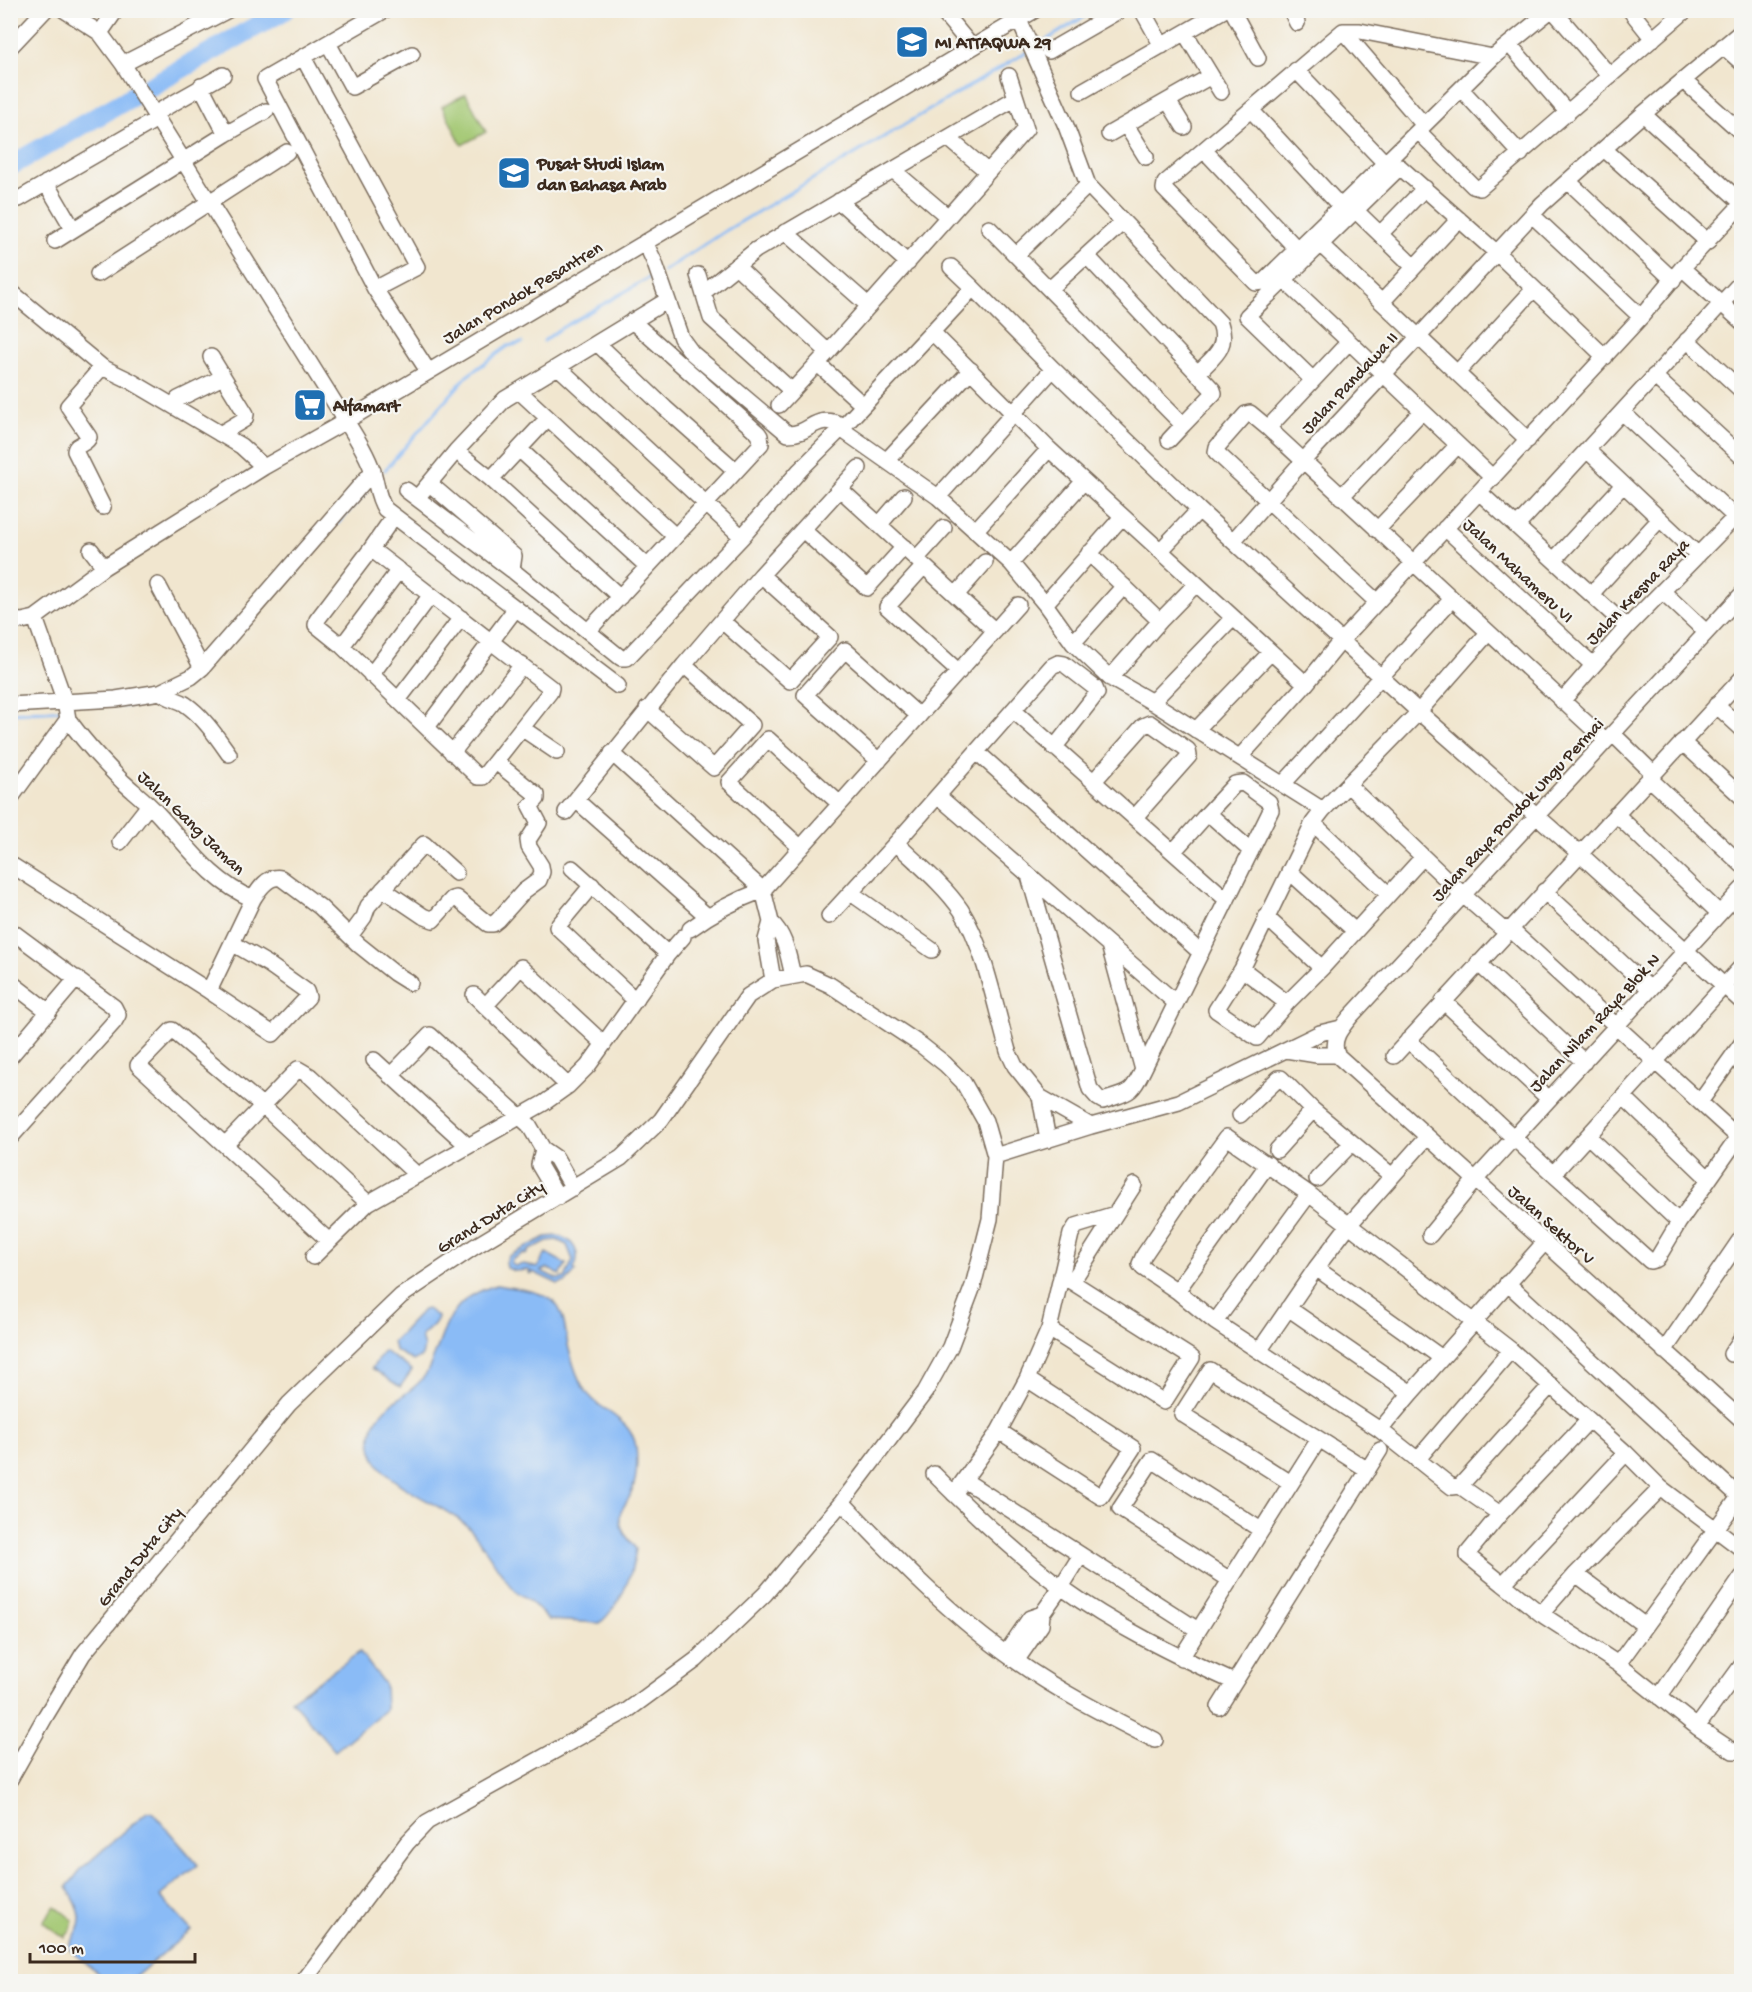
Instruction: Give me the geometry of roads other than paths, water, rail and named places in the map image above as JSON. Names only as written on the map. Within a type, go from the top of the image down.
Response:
[{"type":"street","points":[[10,47],[45,10]]},
{"type":"street","points":[[64,10],[100,33],[123,64],[346,421],[373,471],[380,501],[385,509],[618,686]]},
{"type":"street","points":[[100,33],[116,10]]},
{"type":"street","points":[[123,64],[228,10]]},
{"type":"street","points":[[385,10],[265,79],[375,289],[428,371]]},
{"type":"street","points":[[941,10],[972,47]]},
{"type":"street","name":"Jalan Pondok Pesantren","points":[[34,618],[104,567],[264,467],[346,421],[1035,10]]},
{"type":"street","points":[[1038,49],[1120,10]]},
{"type":"street","points":[[1142,10],[1162,46]]},
{"type":"street","points":[[1082,92],[1224,10]]},
{"type":"street","points":[[1232,10],[1258,58]]},
{"type":"street","points":[[1313,380],[1248,318],[1248,313],[1320,244],[1386,164],[1421,128],[1493,57],[1552,10],[1610,76]]},
{"type":"street","points":[[1630,10],[1653,39]]},
{"type":"street","points":[[1343,31],[1421,128],[1478,189],[1686,10]]},
{"type":"street","points":[[1019,20],[1038,49],[1088,185],[1220,323],[1224,337],[1222,345],[1198,373]]},
{"type":"street","points":[[1493,57],[1360,31],[1343,31],[1165,183],[1165,191],[1256,283],[1263,282],[1296,249],[1400,167],[1497,253],[1605,357]]},
{"type":"street","name":"Jalan Pandawa II","points":[[1233,541],[1302,462],[1532,215],[1643,114],[1742,31]]},
{"type":"street","points":[[1185,33],[1221,92]]},
{"type":"street","points":[[328,43],[352,87],[412,54]]},
{"type":"street","points":[[1509,44],[1568,113]]},
{"type":"street","points":[[1723,46],[1742,63]]},
{"type":"street","points":[[303,57],[417,267],[375,289]]},
{"type":"street","points":[[1296,70],[1386,164]]},
{"type":"street","points":[[19,199],[201,86],[223,75]]},
{"type":"street","points":[[779,405],[988,172],[1028,132],[1009,76]]},
{"type":"street","points":[[1109,134],[1211,76]]},
{"type":"street","points":[[1684,81],[1742,133]]},
{"type":"street","points":[[201,86],[226,134]]},
{"type":"street","points":[[1461,89],[1521,154]]},
{"type":"street","points":[[704,292],[756,250],[1016,98]]},
{"type":"street","points":[[1168,101],[1184,127]]},
{"type":"street","points":[[1251,110],[1348,208],[1380,234],[1414,267]]},
{"type":"street","points":[[55,241],[183,160],[266,111]]},
{"type":"street","points":[[1239,757],[1306,684],[1341,641],[1605,357],[1742,203],[1643,114]]},
{"type":"street","points":[[1126,124],[1146,157]]},
{"type":"street","points":[[948,138],[988,172]]},
{"type":"street","points":[[1604,149],[1708,242]]},
{"type":"street","points":[[1205,151],[1296,249]]},
{"type":"street","points":[[98,274],[287,152]]},
{"type":"street","points":[[893,170],[948,217]]},
{"type":"street","points":[[1568,181],[1677,274],[1721,304],[1742,322]]},
{"type":"street","points":[[46,183],[73,229]]},
{"type":"street","points":[[1017,254],[1088,185]]},
{"type":"street","points":[[1380,234],[1425,188]]},
{"type":"street","points":[[839,201],[908,263]]},
{"type":"street","points":[[1532,215],[1641,317]]},
{"type":"street","points":[[1382,302],[1459,219]]},
{"type":"street","points":[[1050,289],[1123,222]]},
{"type":"street","points":[[989,228],[1183,425]]},
{"type":"street","points":[[785,232],[869,306]]},
{"type":"street","points":[[645,242],[681,338],[692,352],[788,434],[798,434],[818,421],[833,421],[843,427],[938,497],[1011,563],[1073,643],[1110,678],[1323,810]]},
{"type":"street","points":[[1320,244],[1528,440]]},
{"type":"street","points":[[1087,256],[1211,387],[1214,393],[1169,440]]},
{"type":"street","points":[[736,266],[823,358],[863,405]]},
{"type":"street","points":[[951,267],[1199,510],[1419,712],[1579,853],[1742,1002]]},
{"type":"street","points":[[698,275],[708,310],[714,321],[792,391]]},
{"type":"street","points":[[1283,279],[1348,343],[1493,477]]},
{"type":"street","points":[[1517,526],[1742,281]]},
{"type":"street","points":[[661,304],[498,405],[430,483],[411,494],[589,630],[621,658],[628,658],[742,537],[800,470],[973,288]]},
{"type":"street","points":[[1457,373],[1534,289]]},
{"type":"street","points":[[10,291],[102,367],[144,388],[247,450],[264,467]]},
{"type":"street","points":[[589,630],[735,470],[759,447],[760,436],[632,321]]},
{"type":"street","points":[[932,332],[1049,449],[1306,684]]},
{"type":"street","points":[[1688,340],[1742,391]]},
{"type":"street","points":[[597,343],[735,470]]},
{"type":"street","points":[[1268,428],[1348,343]]},
{"type":"street","points":[[211,357],[246,414],[245,418],[220,434]]},
{"type":"street","points":[[102,367],[68,406],[89,437],[75,451],[103,507]]},
{"type":"street","points":[[558,367],[742,537]]},
{"type":"street","points":[[938,497],[1053,369]]},
{"type":"street","points":[[887,460],[971,370]]},
{"type":"street","points":[[1654,376],[1742,457]]},
{"type":"street","points":[[178,399],[223,377]]},
{"type":"street","points":[[519,391],[675,536]]},
{"type":"street","points":[[1341,497],[1422,411]]},
{"type":"street","points":[[1622,412],[1738,514]]},
{"type":"street","points":[[1377,602],[1216,452],[1215,449],[1248,413],[1268,428],[1302,462],[1562,700],[1610,738],[1651,775],[1742,865]]},
{"type":"street","points":[[491,479],[548,418]]},
{"type":"street","points":[[1377,530],[1458,445]]},
{"type":"street","points":[[519,449],[647,566]]},
{"type":"street","points":[[975,531],[1049,449]]},
{"type":"street","points":[[1587,450],[1698,555]]},
{"type":"street","points":[[456,451],[491,479],[620,597]]},
{"type":"street","points":[[566,812],[684,665],[761,575],[859,468]]},
{"type":"street","points":[[10,705],[67,710],[160,692],[191,677],[202,668],[373,471]]},
{"type":"street","points":[[1011,563],[1084,481]]},
{"type":"street","points":[[430,483],[514,556],[512,570]]},
{"type":"street","points":[[1554,560],[1623,485]]},
{"type":"street","points":[[840,489],[995,631]]},
{"type":"street","points":[[1479,492],[1627,627]]},
{"type":"street","points":[[879,525],[904,496]]},
{"type":"street","points":[[1161,550],[1199,510]]},
{"type":"street","name":"Jalan Kresna Raya","points":[[1562,700],[1627,627],[1738,514]]},
{"type":"street","points":[[372,549],[550,686],[551,690],[523,729],[480,778],[342,646],[316,625],[394,516]]},
{"type":"street","points":[[1045,604],[1122,517]]},
{"type":"street","points":[[1591,594],[1660,519]]},
{"type":"street","points":[[944,528],[887,607],[959,672]]},
{"type":"street","name":"Jalan Mahameru VI","points":[[1445,528],[1593,665]]},
{"type":"street","points":[[803,530],[867,588],[904,548]]},
{"type":"street","points":[[90,550],[104,567]]},
{"type":"street","points":[[1089,553],[1160,621]]},
{"type":"street","points":[[956,595],[985,562]]},
{"type":"street","points":[[342,646],[399,570]]},
{"type":"street","points":[[722,621],[790,681],[830,637],[761,575]]},
{"type":"street","points":[[1110,678],[1196,584]]},
{"type":"street","points":[[158,585],[202,668]]},
{"type":"street","points":[[1073,643],[1124,586]]},
{"type":"street","points":[[1662,591],[1706,632]]},
{"type":"street","name":"Jalan Raya Pondok Ungu Permai","points":[[1341,1028],[1742,594]]},
{"type":"street","points":[[371,675],[431,595]]},
{"type":"street","points":[[1283,784],[1452,599]]},
{"type":"street","points":[[313,1257],[368,1203],[544,1103],[568,1086],[588,1066],[668,954],[687,933],[706,916],[738,899],[763,890],[1018,605]]},
{"type":"street","points":[[427,727],[516,608]]},
{"type":"street","points":[[10,620],[22,621],[34,618]]},
{"type":"street","name":"Jalan Gang Jaman","points":[[34,618],[67,710],[92,750],[149,805],[215,876],[232,889],[253,899],[270,879],[279,877],[320,907],[350,936],[394,973],[410,983]]},
{"type":"street","points":[[398,700],[461,618]]},
{"type":"street","points":[[1152,702],[1233,618]]},
{"type":"street","points":[[1423,857],[1257,1038],[1216,1010],[1242,969],[1313,823],[1419,712],[1488,633]]},
{"type":"street","points":[[879,761],[805,695],[845,650],[919,716]]},
{"type":"street","points":[[1196,730],[1271,652]]},
{"type":"street","points":[[829,916],[1052,666],[1058,663],[1064,664],[1095,688],[1097,693],[1054,748]]},
{"type":"street","points":[[647,709],[714,768],[752,725],[684,665]]},
{"type":"street","points":[[453,753],[522,666]]},
{"type":"street","points":[[1394,1056],[1742,678]]},
{"type":"street","points":[[160,692],[186,705],[210,728],[229,754]]},
{"type":"street","points":[[1716,705],[1742,729]]},
{"type":"street","points":[[10,799],[67,710]]},
{"type":"street","points":[[1013,710],[1227,900]]},
{"type":"street","points":[[1094,781],[1143,726],[1150,723],[1188,750],[1189,756],[1135,817]]},
{"type":"street","points":[[523,729],[557,752]]},
{"type":"street","points":[[801,848],[729,782],[768,739],[840,804]]},
{"type":"street","points":[[1682,742],[1742,797]]},
{"type":"street","points":[[977,752],[1201,953]]},
{"type":"street","points":[[612,753],[763,890],[771,922],[766,940],[773,980]]},
{"type":"street","points":[[383,890],[433,920],[452,899],[456,898],[488,924],[493,924],[524,891],[539,879],[543,872],[529,847],[528,840],[539,823],[530,806],[537,799],[537,795],[496,762]]},
{"type":"street","points":[[1029,876],[1090,1089],[1103,1101],[1133,1090],[1271,810],[1269,802],[1243,783],[1235,784],[1173,852]]},
{"type":"street","points":[[1348,785],[1463,895],[1500,927],[1510,929],[1700,1102],[1740,1135],[1679,1222],[1657,1259],[1650,1261],[1408,1040]]},
{"type":"street","points":[[938,796],[1176,1003]]},
{"type":"street","points":[[576,800],[706,916]]},
{"type":"street","points":[[120,842],[149,805]]},
{"type":"street","points":[[1208,813],[1251,851]]},
{"type":"street","points":[[1616,814],[1719,913]]},
{"type":"street","points":[[1313,823],[1388,894]]},
{"type":"street","points":[[896,843],[951,897],[962,911],[978,945],[1008,1051],[1015,1066],[1040,1097],[1091,1126]]},
{"type":"street","points":[[350,936],[364,917],[368,906],[424,844],[456,873]]},
{"type":"street","points":[[10,864],[273,1034],[308,997],[308,992],[232,943]]},
{"type":"street","points":[[572,868],[668,954]]},
{"type":"street","points":[[1289,871],[1355,931]]},
{"type":"street","points":[[592,885],[557,927],[635,1000]]},
{"type":"street","name":"Jalan Nilam Raya Blok N","points":[[1430,1235],[1475,1180],[1742,889]]},
{"type":"street","points":[[1544,891],[1650,989]]},
{"type":"street","points":[[851,893],[932,950]]},
{"type":"street","points":[[209,991],[253,899]]},
{"type":"street","points":[[1266,917],[1322,968]]},
{"type":"street","points":[[771,922],[780,931],[784,940],[793,976]]},
{"type":"street","points":[[10,930],[114,1007],[118,1017],[10,1138]]},
{"type":"street","points":[[1109,945],[1143,1070]]},
{"type":"street","points":[[1478,963],[1584,1062]]},
{"type":"street","points":[[1553,1174],[1742,966]]},
{"type":"street","points":[[485,1006],[521,967],[604,1044]]},
{"type":"street","points":[[1242,969],[1287,1003]]},
{"type":"street","name":"Grand Duta City","points":[[10,1779],[83,1654],[289,1404],[401,1296],[474,1247],[621,1158],[661,1120],[748,996],[773,980],[806,974],[830,984],[945,1064],[963,1082],[985,1121],[995,1156]]},
{"type":"street","points":[[11,1055],[77,978]]},
{"type":"street","points":[[10,982],[49,1012]]},
{"type":"street","points":[[474,996],[568,1086]]},
{"type":"street","points":[[1443,1001],[1549,1099]]},
{"type":"street","points":[[1286,1050],[1317,1055],[1336,1055],[1334,1044],[1341,1028]]},
{"type":"street","points":[[303,1982],[407,1843],[428,1822],[628,1710],[696,1660],[765,1594],[842,1502],[925,1392],[950,1347],[973,1286],[990,1219],[995,1156],[1179,1102],[1320,1032],[1341,1028]]},
{"type":"street","points":[[329,1241],[138,1065],[172,1030],[263,1106],[368,1203]]},
{"type":"street","points":[[390,1076],[430,1035],[529,1125],[543,1149],[556,1158],[573,1188]]},
{"type":"street","points":[[1700,1102],[1742,1043]]},
{"type":"street","name":"Jalan Sektor V","points":[[1336,1055],[1742,1420]]},
{"type":"street","points":[[374,1060],[468,1146]]},
{"type":"street","points":[[225,1145],[298,1070],[310,1076],[417,1175]]},
{"type":"street","points":[[1239,1115],[1280,1078],[1313,1110],[1392,1176]]},
{"type":"street","points":[[1040,1097],[1048,1140]]},
{"type":"street","points":[[1624,1097],[1709,1179]]},
{"type":"street","points":[[1277,1150],[1313,1110]]},
{"type":"street","points":[[1588,1136],[1679,1222]]},
{"type":"street","points":[[1551,1385],[1460,1486],[1452,1487],[1380,1430],[1215,1322],[1140,1264],[1184,1196],[1227,1137],[1309,1194],[1348,1226],[1479,1316],[1511,1350],[1551,1385],[1588,1420],[1626,1453],[1661,1488],[1717,1525],[1742,1550]]},
{"type":"street","points":[[1259,1351],[1348,1226],[1427,1137]]},
{"type":"street","points":[[1317,1179],[1352,1143]]},
{"type":"street","points":[[543,1149],[539,1165],[558,1197]]},
{"type":"street","points":[[1176,1291],[1268,1164]]},
{"type":"street","points":[[1066,1279],[1134,1185]]},
{"type":"street","points":[[1215,1322],[1309,1194]]},
{"type":"street","points":[[954,1494],[999,1431],[1027,1379],[1066,1279],[1071,1234],[1076,1226],[1115,1214]]},
{"type":"street","points":[[1664,1351],[1742,1237]]},
{"type":"street","points":[[1380,1430],[1507,1283],[1544,1244]]},
{"type":"street","points":[[1316,1268],[1442,1358]]},
{"type":"street","points":[[1048,1329],[1164,1402],[1192,1358],[1066,1279]]},
{"type":"street","points":[[1507,1283],[1740,1496],[1618,1664]]},
{"type":"street","points":[[1288,1308],[1411,1393]]},
{"type":"street","points":[[1417,1460],[1511,1350]]},
{"type":"street","points":[[1291,1483],[1182,1414],[1210,1370],[1368,1470]]},
{"type":"street","points":[[999,1431],[1101,1497],[1133,1448],[1027,1379]]},
{"type":"street","points":[[1588,1420],[1500,1514],[1468,1555],[1541,1614],[1618,1664],[1697,1727],[1733,1751],[1742,1749]]},
{"type":"street","points":[[1181,1658],[1319,1439]]},
{"type":"street","points":[[1219,1707],[1380,1450]]},
{"type":"street","points":[[1503,1584],[1626,1453]]},
{"type":"street","points":[[1230,1580],[1120,1509],[1152,1460],[1261,1530]]},
{"type":"street","points":[[934,1474],[1012,1546],[1061,1587],[1118,1624],[1181,1658],[1234,1682]]},
{"type":"street","points":[[964,1480],[1198,1630]]},
{"type":"street","points":[[1460,1486],[1500,1514]]},
{"type":"street","points":[[1541,1614],[1576,1574],[1661,1488]]},
{"type":"street","points":[[842,1502],[899,1562],[949,1609],[1011,1657],[1091,1708],[1155,1740]]},
{"type":"street","points":[[1011,1657],[1041,1625],[1042,1614],[1081,1555]]},
{"type":"street","points":[[1576,1574],[1645,1626]]},
{"type":"street","points":[[1659,1697],[1742,1577]]},
{"type":"street","points":[[1697,1727],[1742,1665]]},
{"type":"water","points":[[546,1237],[563,1238],[575,1248],[577,1258],[574,1269],[576,1271],[566,1282],[558,1284],[533,1272],[529,1273],[528,1270],[515,1271],[507,1268],[506,1262],[509,1256]],"holes":[[[557,1240],[567,1245],[573,1260],[565,1278],[557,1279],[541,1271],[547,1268],[560,1275],[566,1264],[546,1253],[537,1268],[524,1264],[515,1266],[511,1263],[513,1259],[524,1253],[525,1255],[547,1241]]]},
{"type":"water","points":[[497,1285],[534,1292],[554,1302],[561,1312],[572,1362],[583,1387],[596,1402],[628,1428],[633,1437],[637,1453],[636,1478],[620,1518],[624,1532],[636,1549],[632,1569],[620,1598],[600,1623],[549,1620],[509,1583],[469,1528],[388,1475],[376,1461],[371,1446],[373,1427],[377,1419],[383,1411],[422,1380],[444,1330],[457,1308],[480,1291]]},
{"type":"water","points":[[427,1309],[438,1317],[421,1337],[424,1347],[422,1356],[413,1361],[395,1350],[393,1342],[423,1310]]},
{"type":"water","points":[[384,1351],[412,1370],[400,1387],[372,1368]]},
{"type":"water","points":[[360,1652],[385,1685],[386,1709],[335,1751],[291,1700]]},
{"type":"water","points":[[147,1812],[152,1812],[198,1865],[160,1896],[191,1930],[130,1981],[107,1981],[70,1950],[69,1945],[78,1929],[80,1916],[67,1887],[81,1869]]},
{"type":"waterway","points":[[10,166],[285,10]]},
{"type":"waterway","points":[[1035,47],[1095,10]]},
{"type":"waterway","points":[[664,271],[722,233],[1027,52]]},
{"type":"waterway","points":[[544,341],[558,330],[654,275]]},
{"type":"waterway","points":[[385,470],[467,376],[508,346],[522,343]]},
{"type":"waterway","points":[[337,524],[366,492]]},
{"type":"waterway","points":[[121,706],[148,704],[162,699]]},
{"type":"waterway","points":[[10,713],[61,710]]},
{"type":"place","name":"MI ATTAQWA 29","points":[[912,42]]},
{"type":"place","name":"Pusat Studi Islam dan Bahasa Arab","points":[[514,173]]},
{"type":"place","name":"Alfamart","points":[[310,405]]}]
